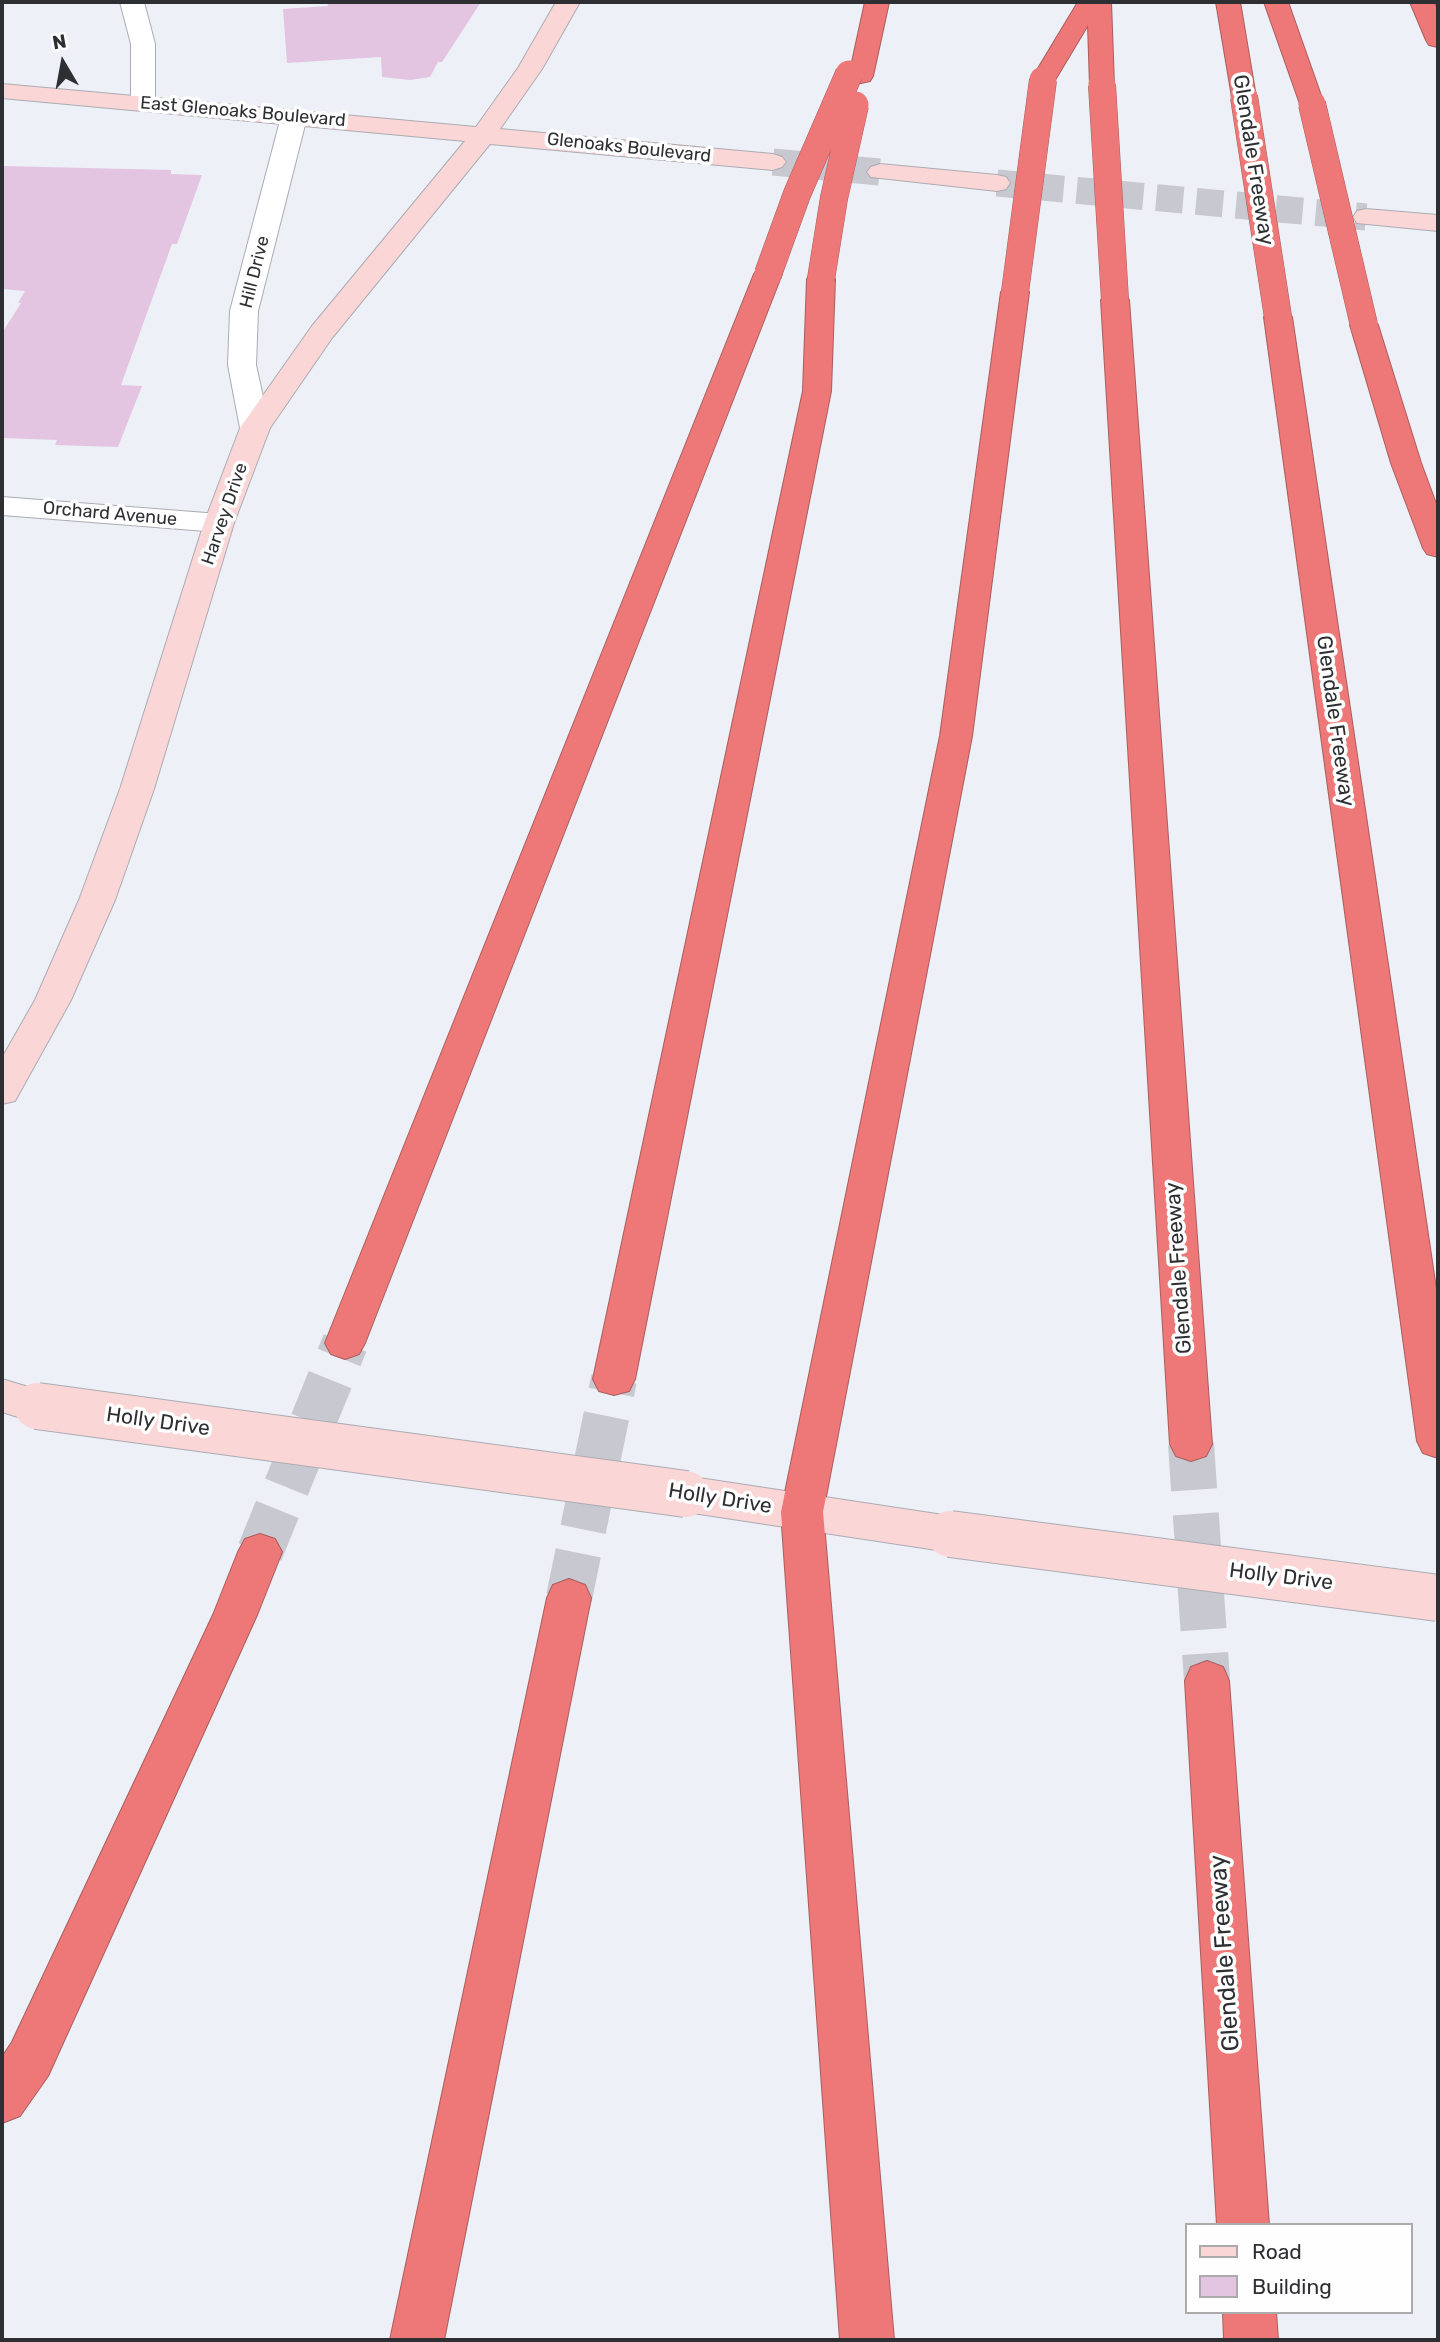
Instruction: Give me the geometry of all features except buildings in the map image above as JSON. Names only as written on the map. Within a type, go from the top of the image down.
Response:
[{"type":"highway","points":[[867,2340],[802,1512],[956,736],[1043,80],[1090,2]]},
{"type":"highway","name":"Glendale Freeway","points":[[1099,2],[1115,300],[1191,1444]]},
{"type":"highway","name":"Glendale Freeway","points":[[1228,2],[1278,317],[1438,1441]]},
{"type":"highway","points":[[1276,2],[1312,104],[1364,325],[1406,463],[1438,548]]},
{"type":"highway","points":[[1422,2],[1438,40]]},
{"type":"highway","points":[[614,1379],[817,391],[821,279],[855,75],[876,9]]},
{"type":"highway","points":[[345,1343],[768,274],[797,194],[855,75]]},
{"type":"highway","points":[[2,2099],[30,2059],[235,1615],[260,1552]]},
{"type":"highway","points":[[418,2340],[569,1598]]},
{"type":"highway","name":"Glendale Freeway","points":[[1207,1681],[1243,2223]]},
{"type":"highway","points":[[1249,2314],[1251,2340]]},
{"type":"main road","name":"Harvey Drive","points":[[2,1091],[53,1000],[97,900],[137,789],[219,523],[255,428],[321,332],[484,134],[530,69],[568,2]]},
{"type":"main road","name":"East Glenoaks Boulevard","points":[[2,91],[484,134]]},
{"type":"main road","name":"Glenoaks Boulevard","points":[[484,134],[773,162]]},
{"type":"main road","points":[[880,172],[997,183]]},
{"type":"main road","points":[[1366,217],[1438,223]]},
{"type":"main road","name":"Holly Drive","points":[[19,1401],[686,1494],[950,1534],[1438,1598]]},
{"type":"street","points":[[132,2],[143,44],[143,103]]},
{"type":"street","name":"Hill Drive","points":[[255,428],[245,393],[242,365],[244,310],[294,117]]},
{"type":"street","name":"Orchard Avenue","points":[[2,506],[219,523]]},
{"type":"tunnel","points":[[773,162],[880,172]]},
{"type":"tunnel","points":[[997,183],[1366,217]]},
{"type":"tunnel","points":[[260,1552],[345,1343]]},
{"type":"tunnel","points":[[569,1598],[614,1379]]},
{"type":"tunnel","points":[[1191,1444],[1207,1681]]}]
